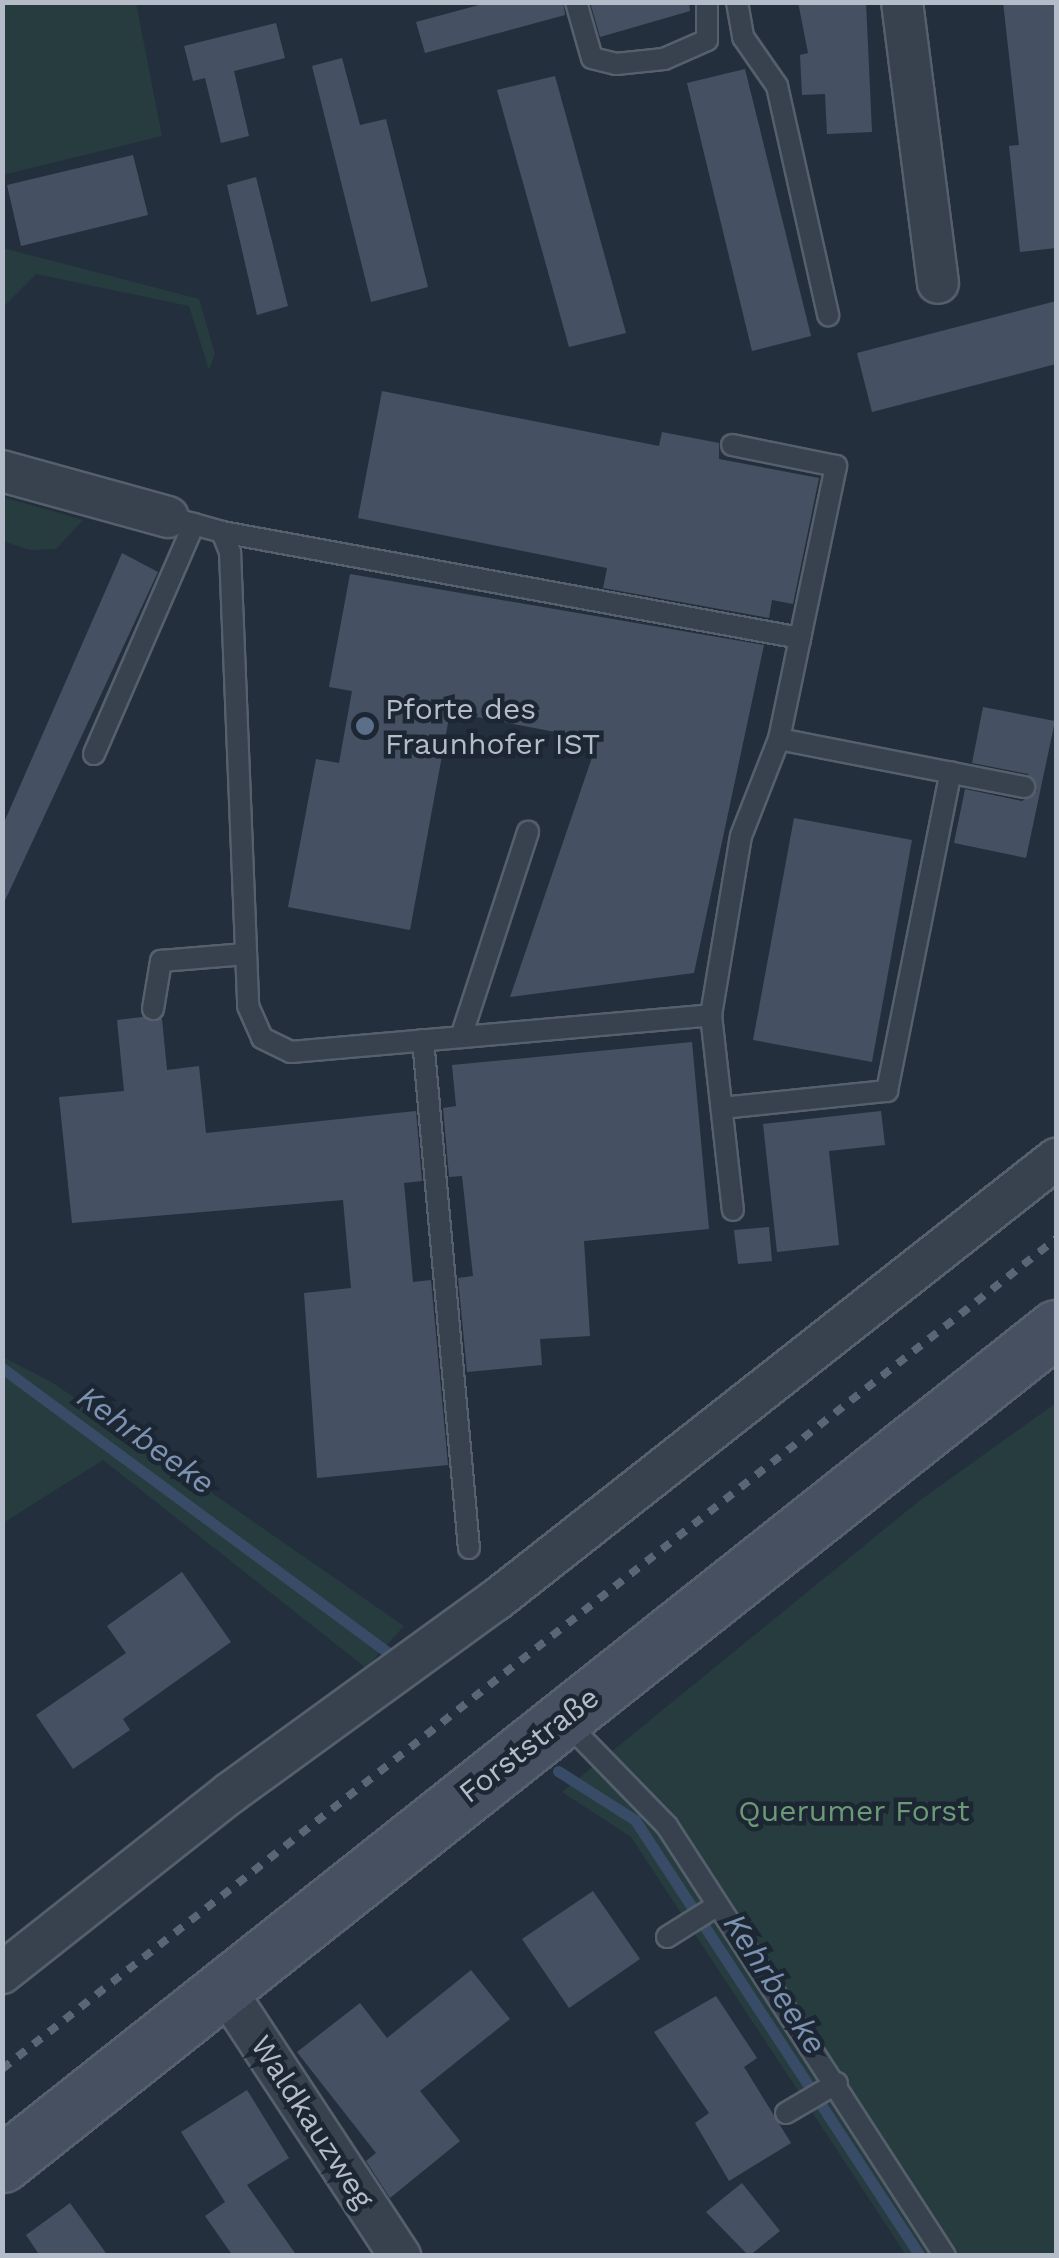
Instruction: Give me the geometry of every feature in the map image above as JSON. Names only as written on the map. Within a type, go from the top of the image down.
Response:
[{"type":"main road","name":"Forststraße","points":[[2,2164],[1056,1328]]},
{"type":"street","points":[[902,2],[938,283]]},
{"type":"street","points":[[2,471],[181,520]]},
{"type":"street","points":[[2,1973],[230,1793],[474,1616],[1056,1159]]},
{"type":"street","name":"Waldkauzweg","points":[[224,1988],[400,2256]]},
{"type":"lane","points":[[576,2],[592,58],[616,64],[664,59],[707,40],[708,2]]},
{"type":"lane","points":[[736,2],[743,37],[777,86],[828,315]]},
{"type":"lane","points":[[732,444],[836,466],[779,739],[741,836],[711,1015],[733,1210]]},
{"type":"lane","points":[[94,754],[181,520],[222,532],[800,638]]},
{"type":"lane","points":[[222,532],[230,552],[248,1006],[262,1038],[291,1052],[711,1015]]},
{"type":"lane","points":[[779,739],[1024,786]]},
{"type":"lane","points":[[722,1108],[887,1091],[951,772]]},
{"type":"lane","points":[[461,1037],[528,832]]},
{"type":"lane","points":[[153,1009],[161,961],[246,954]]},
{"type":"lane","points":[[423,1040],[470,1548]]},
{"type":"lane","points":[[562,1719],[667,1826],[837,2083],[945,2256]]},
{"type":"lane","points":[[667,1937],[718,1905]]},
{"type":"lane","points":[[786,2113],[837,2083]]},
{"type":"green space","points":[[2,3],[136,3],[162,136],[3,175]]},
{"type":"green space","points":[[3,248],[199,299],[215,354],[209,370],[189,306],[36,274],[3,307]]},
{"type":"green space","points":[[3,497],[83,520],[56,549],[30,550],[3,541]]},
{"type":"green space","points":[[3,1357],[53,1383],[404,1626],[366,1668],[103,1460],[3,1523]]},
{"type":"green space","name":"Querumer Forst","points":[[1056,1403],[1056,2255],[906,2255],[631,1837],[562,1792],[919,1501]]},
{"type":"building","points":[[490,2],[563,2],[565,15],[425,53],[416,22]]},
{"type":"building","points":[[590,2],[689,2],[690,11],[600,37]]},
{"type":"building","points":[[798,2],[866,2],[872,132],[827,134],[825,94],[802,95],[800,55],[808,53]]},
{"type":"building","points":[[1003,2],[1056,2],[1056,248],[1020,252],[1009,146],[1019,145]]},
{"type":"building","points":[[276,23],[285,58],[234,71],[249,136],[221,143],[205,78],[193,81],[184,46]]},
{"type":"building","points":[[342,58],[360,125],[386,119],[428,287],[371,302],[312,66]]},
{"type":"building","points":[[745,69],[811,336],[752,351],[687,83]]},
{"type":"building","points":[[555,76],[626,333],[569,347],[497,90]]},
{"type":"building","points":[[133,155],[148,215],[21,246],[7,185]]},
{"type":"building","points":[[256,177],[288,306],[257,315],[227,185]]},
{"type":"building","points":[[1056,301],[1056,364],[872,412],[857,353]]},
{"type":"building","points":[[382,391],[659,446],[662,432],[719,443],[719,459],[819,478],[793,604],[772,600],[769,618],[603,588],[607,568],[358,518]]},
{"type":"building","points":[[122,553],[158,572],[2,907],[2,827]]},
{"type":"building","points":[[350,574],[764,645],[694,973],[510,997],[598,740],[450,712],[410,930],[288,907],[316,759],[339,763],[352,691],[329,687]]},
{"type":"building","points":[[983,707],[1055,721],[1026,858],[954,843],[965,789],[1022,801],[1037,791],[1028,774],[972,763]]},
{"type":"building","points":[[794,818],[912,840],[872,1062],[753,1040]]},
{"type":"building","points":[[162,1019],[167,1070],[199,1066],[206,1133],[416,1111],[422,1181],[404,1183],[413,1282],[431,1280],[448,1465],[317,1478],[304,1293],[351,1288],[343,1200],[72,1223],[59,1097],[124,1091],[117,1020]]},
{"type":"building","points":[[692,1042],[709,1229],[584,1241],[590,1336],[540,1339],[542,1365],[467,1372],[458,1278],[473,1276],[462,1176],[449,1177],[443,1108],[456,1106],[452,1065]]},
{"type":"building","points":[[881,1111],[885,1145],[829,1151],[839,1245],[777,1252],[763,1124]]},
{"type":"building","points":[[769,1227],[772,1261],[738,1264],[734,1230]]},
{"type":"building","points":[[182,1572],[231,1642],[123,1719],[130,1730],[73,1769],[36,1715],[126,1653],[107,1626]]},
{"type":"building","points":[[593,1891],[640,1959],[569,2008],[522,1939]]},
{"type":"building","points":[[471,1970],[510,2019],[420,2091],[460,2141],[390,2198],[366,2161],[376,2153],[297,2052],[360,2003],[387,2038]]},
{"type":"building","points":[[716,1996],[757,2058],[744,2067],[791,2143],[729,2181],[695,2123],[709,2113],[654,2032]]},
{"type":"building","points":[[247,2090],[289,2158],[247,2185],[297,2256],[233,2256],[205,2216],[225,2202],[181,2132]]},
{"type":"building","points":[[742,2183],[780,2231],[749,2256],[706,2212]]},
{"type":"building","points":[[70,2203],[108,2256],[40,2256],[26,2235]]},
{"type":"waterway","name":"Kehrbeeke","points":[[2,1368],[398,1660]]},
{"type":"waterway","name":"Kehrbeeke","points":[[558,1771],[635,1820],[920,2256]]},
{"type":"railway","points":[[2,2069],[1056,1239]]},
{"type":"place","name":"Pforte des Fraunhofer IST","points":[[365,726]]}]
